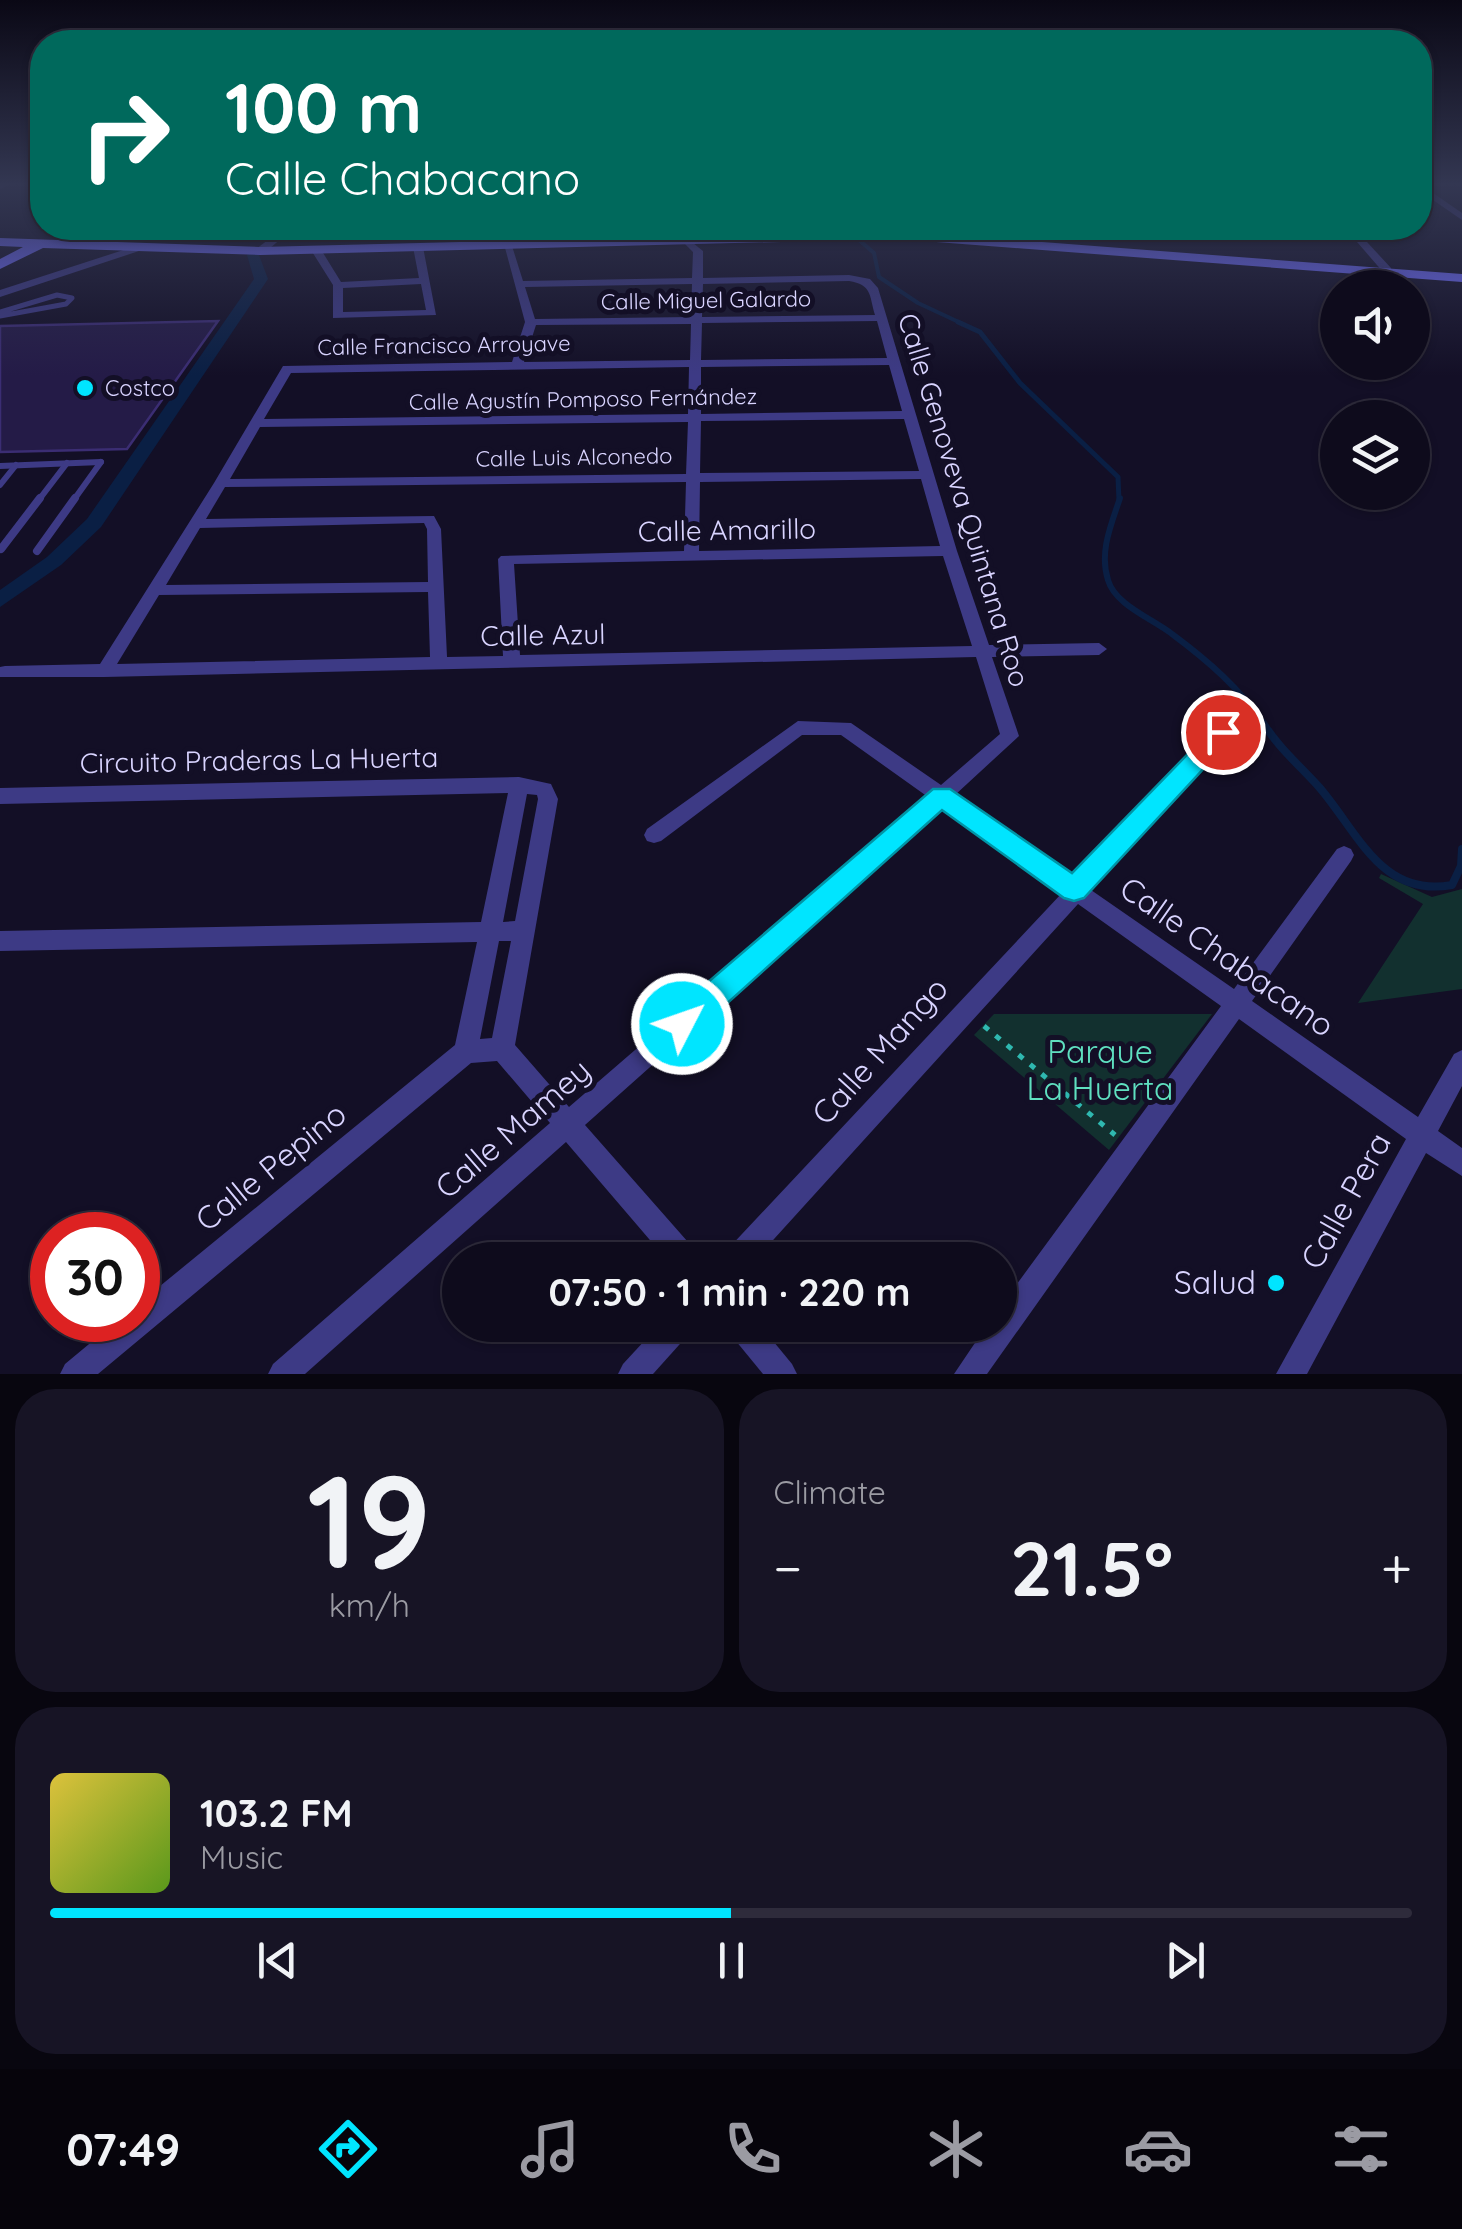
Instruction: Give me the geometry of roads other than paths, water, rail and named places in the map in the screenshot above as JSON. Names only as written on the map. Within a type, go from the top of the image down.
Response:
[{"type":"street","points":[[0,265],[32,248]]},
{"type":"street","points":[[0,294],[139,248]]},
{"type":"street","points":[[175,248],[380,248]]},
{"type":"street","points":[[260,251],[264,248]]},
{"type":"street","points":[[316,250],[338,285],[337,316],[432,312],[418,248]]},
{"type":"street","points":[[508,248],[531,322],[517,366]]},
{"type":"street","points":[[691,556],[698,280],[693,248]]},
{"type":"street","points":[[1113,248],[1387,270]]},
{"type":"street","points":[[1367,248],[1387,270]]},
{"type":"street","points":[[1430,275],[1462,278]]},
{"type":"street","points":[[519,284],[698,280]]},
{"type":"street","name":"Calle Genoveva Quintana Roo","points":[[698,280],[866,281],[873,288],[950,551],[1010,736]]},
{"type":"street","points":[[338,285],[426,281]]},
{"type":"street","name":"Calle Miguel Galardo","points":[[531,322],[882,318]]},
{"type":"street","name":"Calle Francisco Arroyave","points":[[104,671],[287,370],[894,361]]},
{"type":"street","name":"Calle Agustín Pomposo Fernández","points":[[256,423],[910,415]]},
{"type":"street","name":"Calle Luis Alconedo","points":[[221,483],[928,475]]},
{"type":"street","points":[[196,524],[429,519],[434,529],[439,664]]},
{"type":"street","name":"Calle Amarillo","points":[[512,663],[506,560],[950,551]]},
{"type":"street","points":[[153,590],[436,587]]},
{"type":"street","name":"Calle Azul","points":[[5,672],[1099,649]]},
{"type":"street","name":"Calle Chabacano","points":[[654,835],[798,728],[845,728],[1462,1163]]},
{"type":"street","name":"Calle Mango","points":[[753,1242],[1223,732]]},
{"type":"street","name":"Calle Mamey","points":[[284,1374],[1010,736]]},
{"type":"street","points":[[519,785],[544,789],[548,799],[502,1049],[466,1052],[519,785]]},
{"type":"street","name":"Circuito Praderas La Huerta","points":[[0,796],[519,785]]},
{"type":"street","points":[[969,1374],[1344,855]]},
{"type":"street","points":[[0,941],[522,930]]},
{"type":"street","points":[[502,1049],[670,1242]]},
{"type":"street","name":"Calle Pepino","points":[[75,1374],[466,1052]]},
{"type":"street","name":"Calle Pera","points":[[1292,1374],[1462,1062]]},
{"type":"street","points":[[633,1374],[662,1342]]},
{"type":"street","points":[[755,1342],[782,1374]]},
{"type":"lane","points":[[57,295],[72,298],[66,304],[1,310],[57,295]]},
{"type":"lane","points":[[0,466],[100,462],[37,550]]},
{"type":"lane","points":[[1,549],[67,464]]},
{"type":"lane","points":[[0,484],[16,465]]},
{"type":"waterway","points":[[868,248],[874,253],[879,277],[918,303],[963,324]]},
{"type":"waterway","points":[[0,600],[54,561],[94,523],[261,279],[253,255]]},
{"type":"waterway","points":[[958,322],[980,332],[1020,383],[1118,477],[1119,501]]},
{"type":"waterway","points":[[1119,501],[1105,549],[1112,589],[1126,604],[1210,665],[1245,699],[1264,725]]},
{"type":"waterway","points":[[1263,723],[1389,872],[1407,882],[1452,885],[1461,866],[1462,849]]},
{"type":"place","name":"Costco","points":[[85,388]]},
{"type":"place","name":"Salud","points":[[1276,1283]]},
{"type":"park label","name":"Parque La Huerta","points":[[1100,1070]]}]
